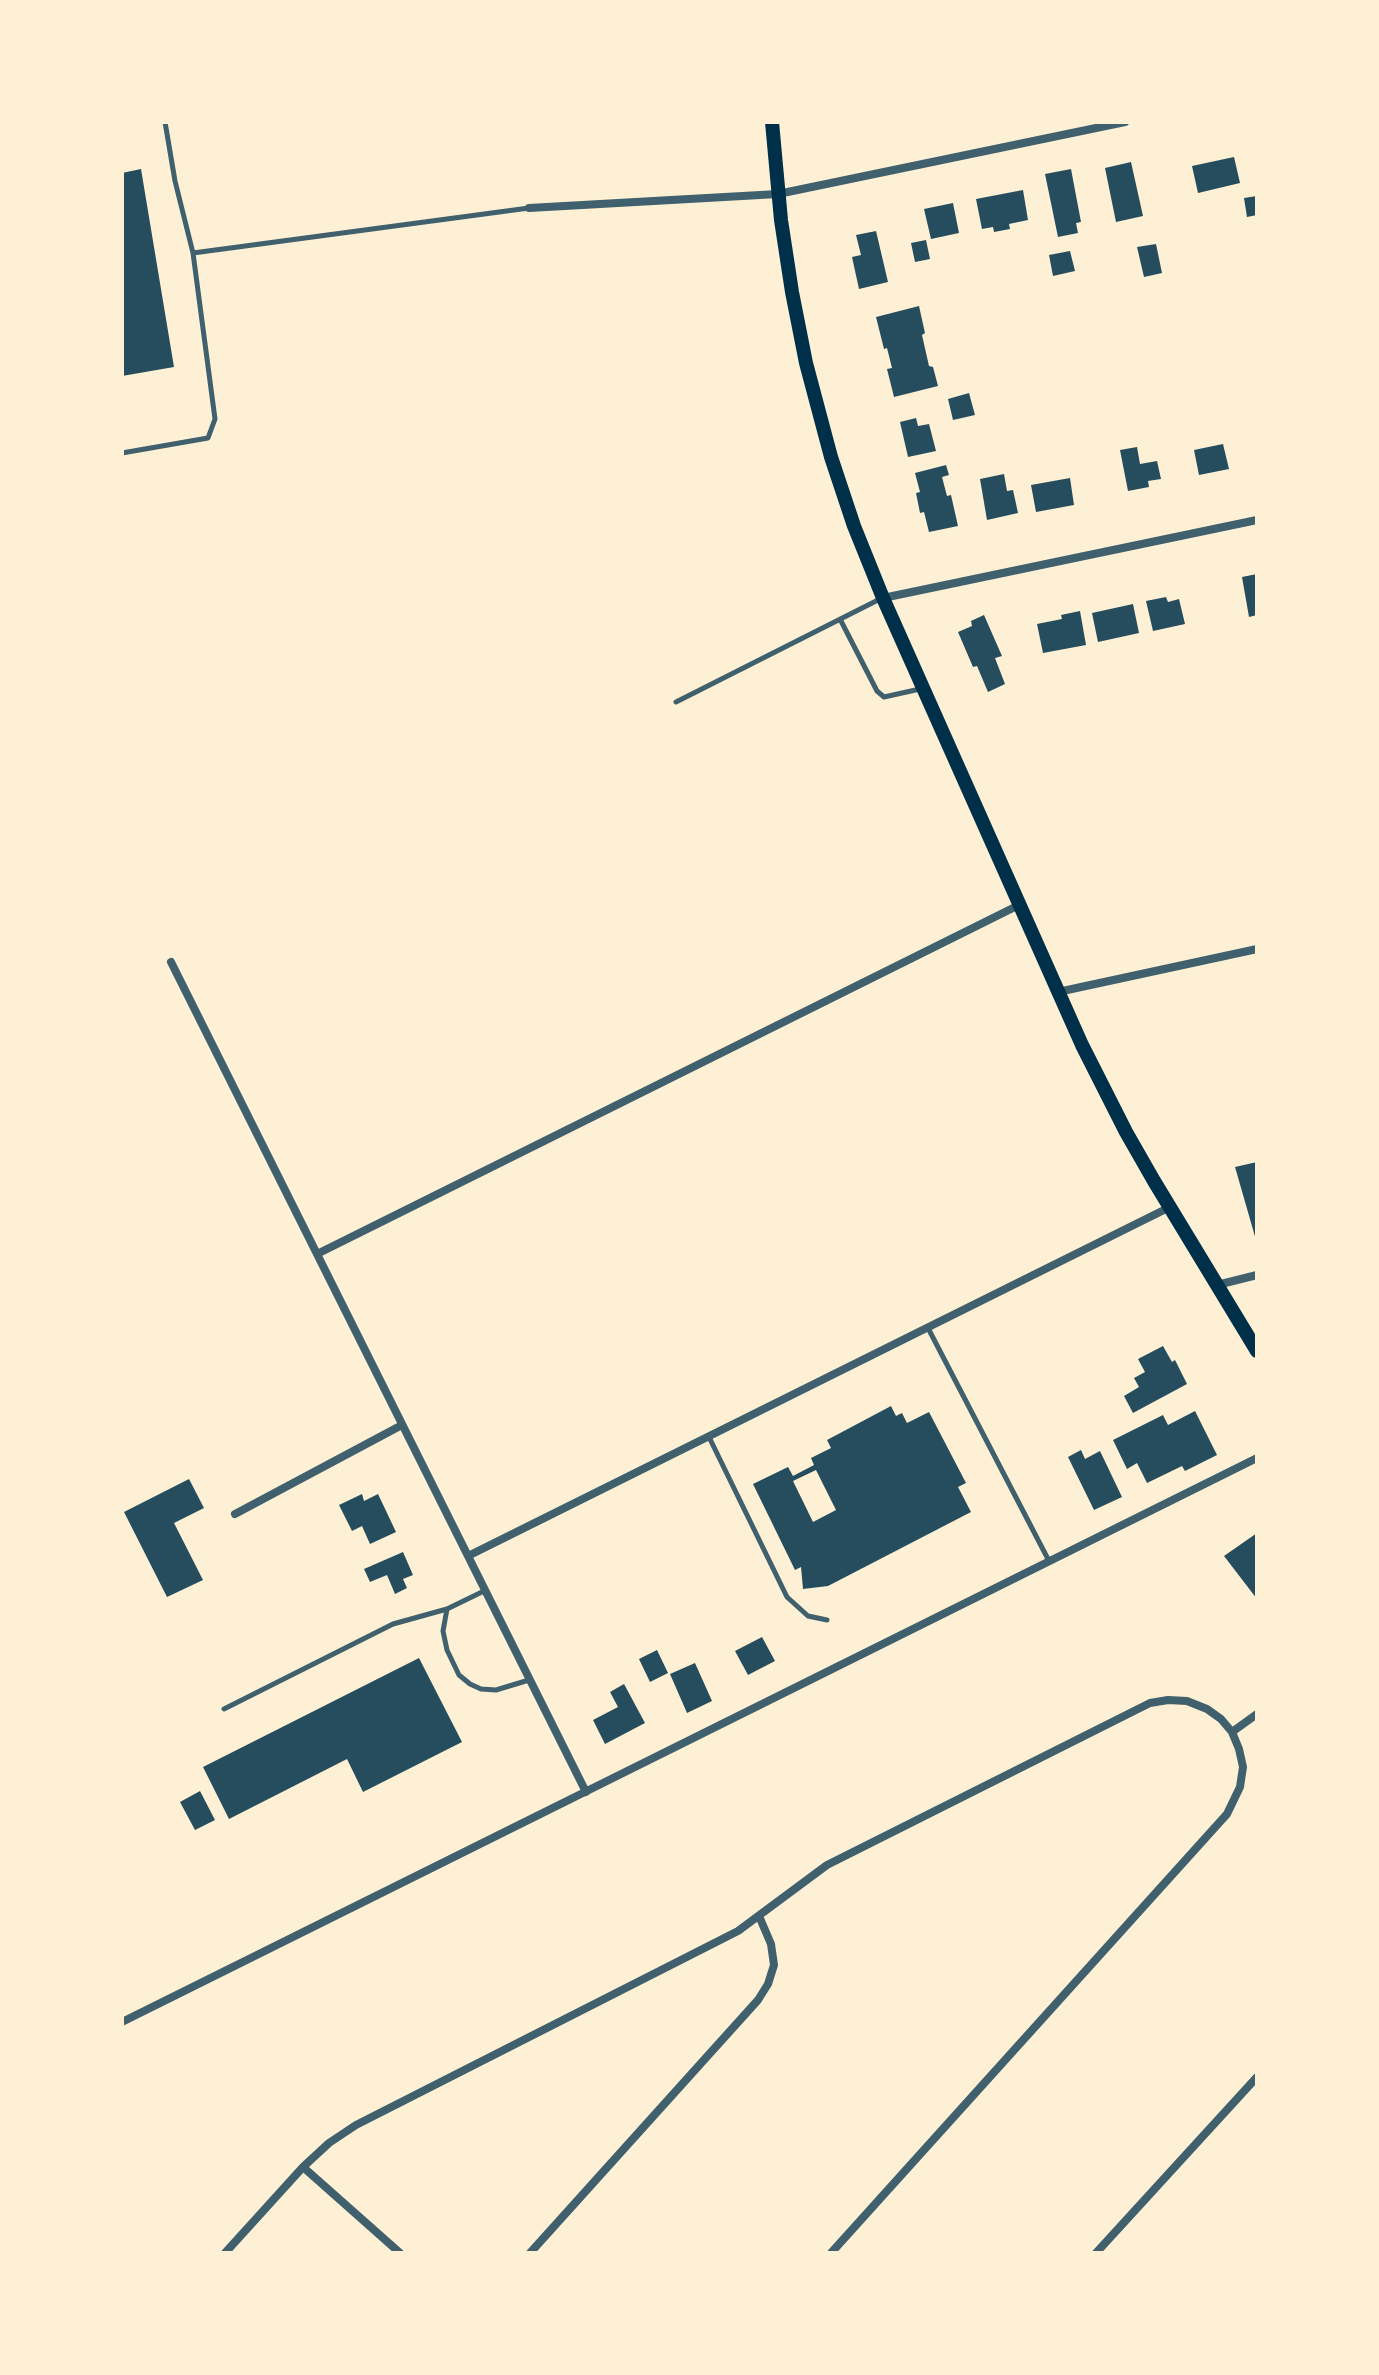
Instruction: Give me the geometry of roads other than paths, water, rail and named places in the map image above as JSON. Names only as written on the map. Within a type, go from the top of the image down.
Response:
[{"type":"main road","points":[[772,122],[778,194],[806,363],[831,457],[854,526],[1058,992],[1126,1132],[1257,1351]]},
{"type":"street","points":[[529,208],[778,194],[1125,122]]},
{"type":"street","points":[[883,598],[1257,520]]},
{"type":"street","points":[[317,1254],[1019,905]]},
{"type":"street","points":[[1058,992],[1257,949]]},
{"type":"street","points":[[171,962],[586,1792]]},
{"type":"street","points":[[468,1556],[1170,1207]]},
{"type":"street","points":[[1217,1285],[1257,1275]]},
{"type":"street","points":[[235,1514],[402,1425]]},
{"type":"street","points":[[122,2022],[1257,1458]]},
{"type":"street","points":[[225,2253],[303,2167],[329,2143],[356,2125],[738,1931],[827,1865],[1150,1703],[1187,1701],[1207,1709],[1232,1732],[1243,1767],[1240,1787],[1227,1814],[831,2253]]},
{"type":"street","points":[[1232,1732],[1257,1714]]},
{"type":"street","points":[[530,2253],[758,2000],[768,1984],[774,1965],[771,1944],[759,1916]]},
{"type":"street","points":[[1096,2253],[1257,2077]]},
{"type":"street","points":[[303,2167],[400,2253]]},
{"type":"lane","points":[[122,453],[208,438],[215,419],[193,253],[175,181],[165,122]]},
{"type":"lane","points":[[193,253],[529,208]]},
{"type":"lane","points":[[676,702],[883,598]]},
{"type":"lane","points":[[840,619],[877,691],[884,697],[923,688]]},
{"type":"lane","points":[[928,1328],[1050,1561]]},
{"type":"lane","points":[[709,1437],[787,1597],[808,1616],[827,1620]]},
{"type":"lane","points":[[224,1709],[393,1624],[447,1609],[485,1590]]},
{"type":"lane","points":[[447,1609],[443,1631],[447,1650],[459,1675],[481,1689],[496,1690],[530,1680]]}]
